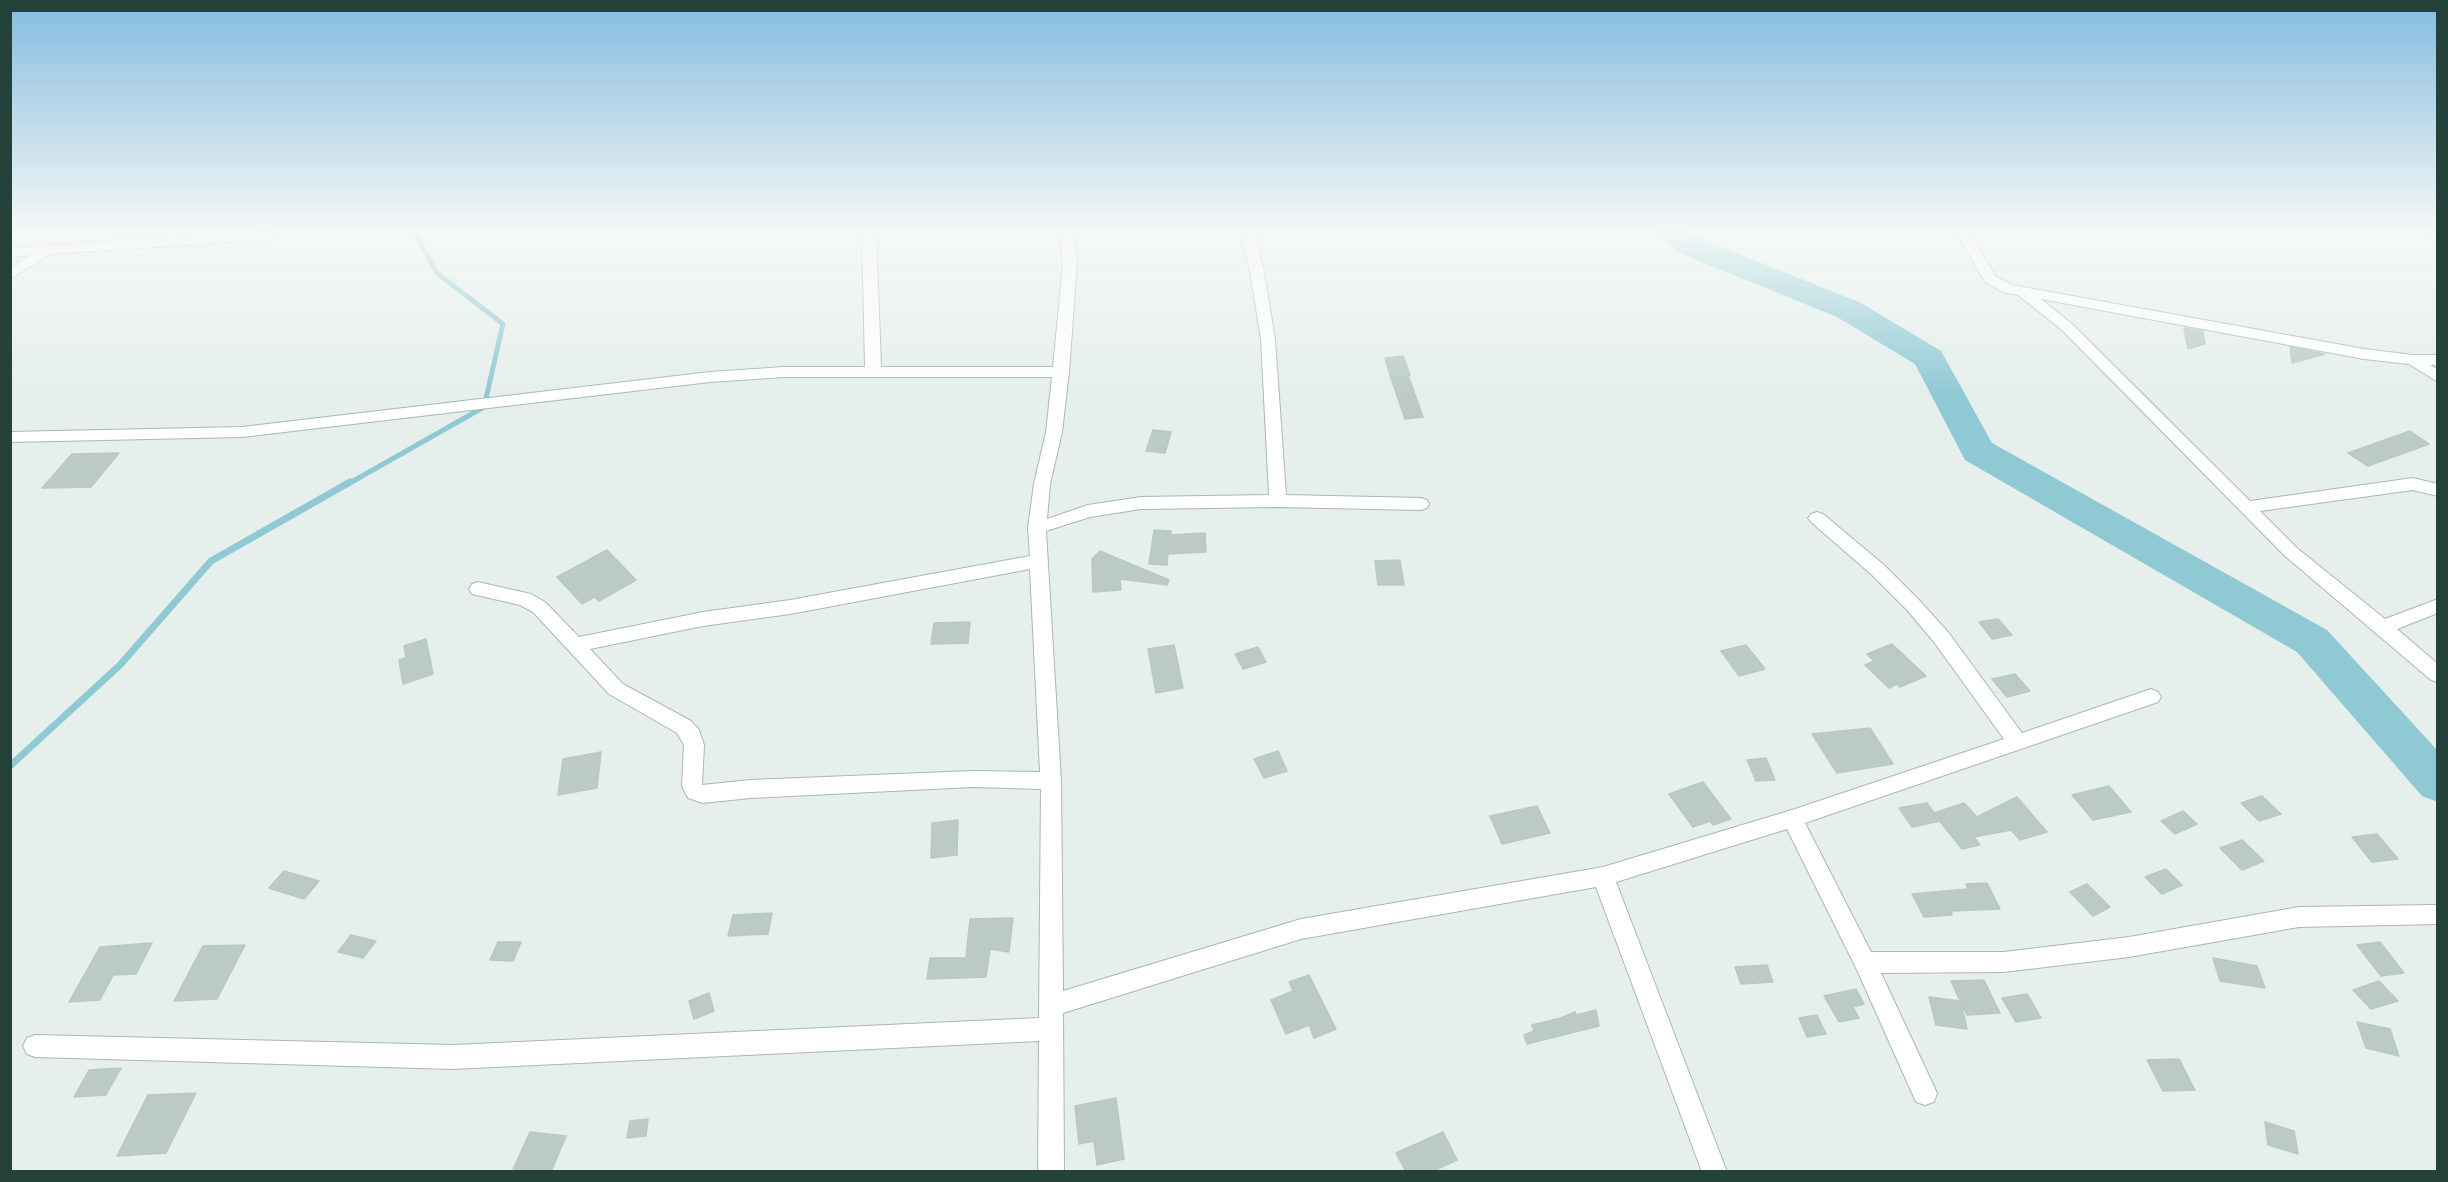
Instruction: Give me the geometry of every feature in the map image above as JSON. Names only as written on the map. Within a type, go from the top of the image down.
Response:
[{"type":"street","points":[[871,285],[873,370]]},
{"type":"street","points":[[1051,1172],[1051,781],[1037,528],[1042,484],[1054,432],[1068,285]]},
{"type":"street","points":[[1259,285],[1268,339],[1278,501]]},
{"type":"street","points":[[2001,285],[2023,292],[2364,354],[2413,360],[2438,360]]},
{"type":"street","points":[[2023,292],[2067,327],[2291,552],[2438,675]]},
{"type":"street","points":[[2413,360],[2438,377]]},
{"type":"street","points":[[10,437],[242,432],[710,377],[784,372],[873,370],[1060,372]]},
{"type":"street","points":[[2248,507],[2413,484],[2421,484],[2438,490]]},
{"type":"street","points":[[1037,528],[1089,511],[1141,503],[1278,501],[1421,504]]},
{"type":"street","points":[[1817,518],[1878,570],[1913,605],[1941,637],[2017,741]]},
{"type":"street","points":[[575,645],[703,619],[790,607],[1038,561]]},
{"type":"street","points":[[478,589],[525,599],[539,607],[616,689],[684,727],[692,736],[694,745],[692,786],[695,792],[703,794],[750,789],[972,779],[1051,781]]},
{"type":"street","points":[[2383,627],[2438,606]]},
{"type":"street","points":[[1052,1005],[1300,928],[1603,876],[1792,819],[2151,697]]},
{"type":"street","points":[[1792,819],[1865,963],[1925,1093]]},
{"type":"street","points":[[1603,876],[1715,1172]]},
{"type":"street","points":[[1865,963],[2004,962],[2129,947],[2299,917],[2435,915]]},
{"type":"street","points":[[35,1046],[453,1057],[1052,1029]]},
{"type":"building","points":[[2184,328],[2203,331],[2205,344],[2188,349]]},
{"type":"building","points":[[2290,347],[2325,354],[2292,363]]},
{"type":"building","points":[[1403,356],[1423,417],[1405,419],[1389,372],[1385,358]]},
{"type":"building","points":[[1153,430],[1171,432],[1165,453],[1146,451]]},
{"type":"building","points":[[2410,431],[2429,444],[2368,466],[2348,453]]},
{"type":"building","points":[[119,453],[91,487],[42,488],[72,454]]},
{"type":"building","points":[[1154,530],[1171,531],[1171,535],[1205,533],[1206,552],[1168,554],[1167,565],[1149,564]]},
{"type":"building","points":[[607,550],[636,580],[599,601],[594,597],[582,604],[557,577]]},
{"type":"building","points":[[1100,551],[1169,580],[1167,585],[1120,579],[1121,590],[1093,592],[1092,559]]},
{"type":"building","points":[[1400,560],[1404,585],[1378,585],[1375,561]]},
{"type":"building","points":[[1998,619],[2012,635],[1992,639],[1979,622]]},
{"type":"building","points":[[970,622],[968,643],[931,644],[934,623]]},
{"type":"building","points":[[426,639],[433,674],[403,684],[399,660],[406,658],[404,646]]},
{"type":"building","points":[[1892,644],[1926,676],[1900,687],[1897,684],[1889,688],[1865,665],[1874,661],[1867,654]]},
{"type":"building","points":[[1174,645],[1183,688],[1156,693],[1148,649]]},
{"type":"building","points":[[1746,645],[1765,669],[1739,676],[1721,651]]},
{"type":"building","points":[[1258,647],[1266,662],[1243,669],[1235,654]]},
{"type":"building","points":[[2015,674],[2030,691],[2007,697],[1992,679]]},
{"type":"building","points":[[1870,728],[1893,764],[1837,773],[1812,734]]},
{"type":"building","points":[[1278,751],[1287,771],[1264,778],[1254,759]]},
{"type":"building","points":[[601,752],[597,788],[558,795],[563,759]]},
{"type":"building","points":[[1766,758],[1775,780],[1756,781],[1747,760]]},
{"type":"building","points":[[1703,782],[1731,819],[1713,825],[1710,821],[1693,827],[1669,794]]},
{"type":"building","points":[[2109,786],[2131,812],[2093,820],[2072,795]]},
{"type":"building","points":[[2262,796],[2281,814],[2259,821],[2241,803]]},
{"type":"building","points":[[2017,797],[2047,832],[2020,840],[2011,830],[1974,837],[1980,845],[1962,849],[1940,821],[1912,827],[1899,808],[1927,803],[1934,813],[1964,803],[1977,817]]},
{"type":"building","points":[[1537,806],[1550,833],[1502,844],[1490,816]]},
{"type":"building","points":[[2183,811],[2197,824],[2175,834],[2161,821]]},
{"type":"building","points":[[958,820],[957,855],[931,858],[932,823]]},
{"type":"building","points":[[2377,834],[2398,859],[2372,862],[2352,837]]},
{"type":"building","points":[[2242,840],[2264,861],[2242,870],[2220,848]]},
{"type":"building","points":[[2166,869],[2182,885],[2162,894],[2145,877]]},
{"type":"building","points":[[284,871],[319,881],[304,899],[269,888]]},
{"type":"building","points":[[1987,883],[2000,909],[1951,911],[1952,915],[1924,917],[1912,894],[1968,889],[1966,884]]},
{"type":"building","points":[[2087,884],[2110,907],[2093,916],[2070,892]]},
{"type":"building","points":[[772,913],[768,934],[728,936],[733,915]]},
{"type":"building","points":[[1013,918],[1009,952],[990,949],[986,977],[927,979],[930,958],[966,958],[970,919]]},
{"type":"building","points":[[351,935],[376,941],[363,958],[338,952]]},
{"type":"building","points":[[498,942],[521,942],[513,961],[490,960]]},
{"type":"building","points":[[2380,942],[2404,973],[2381,976],[2357,945]]},
{"type":"building","points":[[152,943],[136,974],[113,975],[100,1000],[69,1002],[100,947]]},
{"type":"building","points":[[245,945],[217,999],[174,1001],[203,946]]},
{"type":"building","points":[[2213,958],[2257,966],[2265,988],[2220,981]]},
{"type":"building","points":[[1767,965],[1773,982],[1741,984],[1735,967]]},
{"type":"building","points":[[1309,975],[1336,1029],[1314,1038],[1309,1025],[1286,1034],[1271,1000],[1293,991],[1289,982]]},
{"type":"building","points":[[1984,980],[2000,1013],[1967,1015],[1961,1003],[1967,1029],[1936,1025],[1929,997],[1960,1001],[1951,981]]},
{"type":"building","points":[[2379,981],[2398,1001],[2371,1009],[2353,990]]},
{"type":"building","points":[[1856,989],[1864,1004],[1853,1007],[1859,1018],[1839,1022],[1824,996]]},
{"type":"building","points":[[709,993],[714,1011],[694,1019],[689,1001]]},
{"type":"building","points":[[2027,994],[2041,1018],[2016,1022],[2002,998]]},
{"type":"building","points":[[1596,1010],[1599,1026],[1527,1044],[1524,1035],[1534,1031],[1532,1025],[1575,1012],[1576,1015]]},
{"type":"building","points":[[1817,1015],[1826,1034],[1807,1037],[1799,1018]]},
{"type":"building","points":[[2357,1022],[2390,1029],[2399,1056],[2366,1048]]},
{"type":"building","points":[[2179,1059],[2195,1090],[2163,1091],[2147,1060]]},
{"type":"building","points":[[121,1068],[106,1095],[74,1097],[89,1070]]},
{"type":"building","points":[[196,1093],[166,1153],[117,1156],[148,1095]]},
{"type":"building","points":[[1116,1098],[1124,1159],[1097,1165],[1094,1141],[1079,1144],[1075,1106]]},
{"type":"building","points":[[648,1119],[646,1136],[627,1138],[630,1121]]},
{"type":"building","points":[[2265,1122],[2294,1131],[2298,1154],[2268,1145]]},
{"type":"building","points":[[530,1132],[566,1136],[551,1172],[512,1172]]},
{"type":"building","points":[[1443,1132],[1457,1160],[1431,1172],[1406,1172],[1396,1153]]},
{"type":"waterway","points":[[348,484],[484,407],[503,324],[453,285]]},
{"type":"waterway","points":[[1787,285],[1849,310],[1929,358],[1978,451],[2312,641],[2438,783]]},
{"type":"waterway","points":[[10,766],[120,665],[211,561],[350,482]]}]
